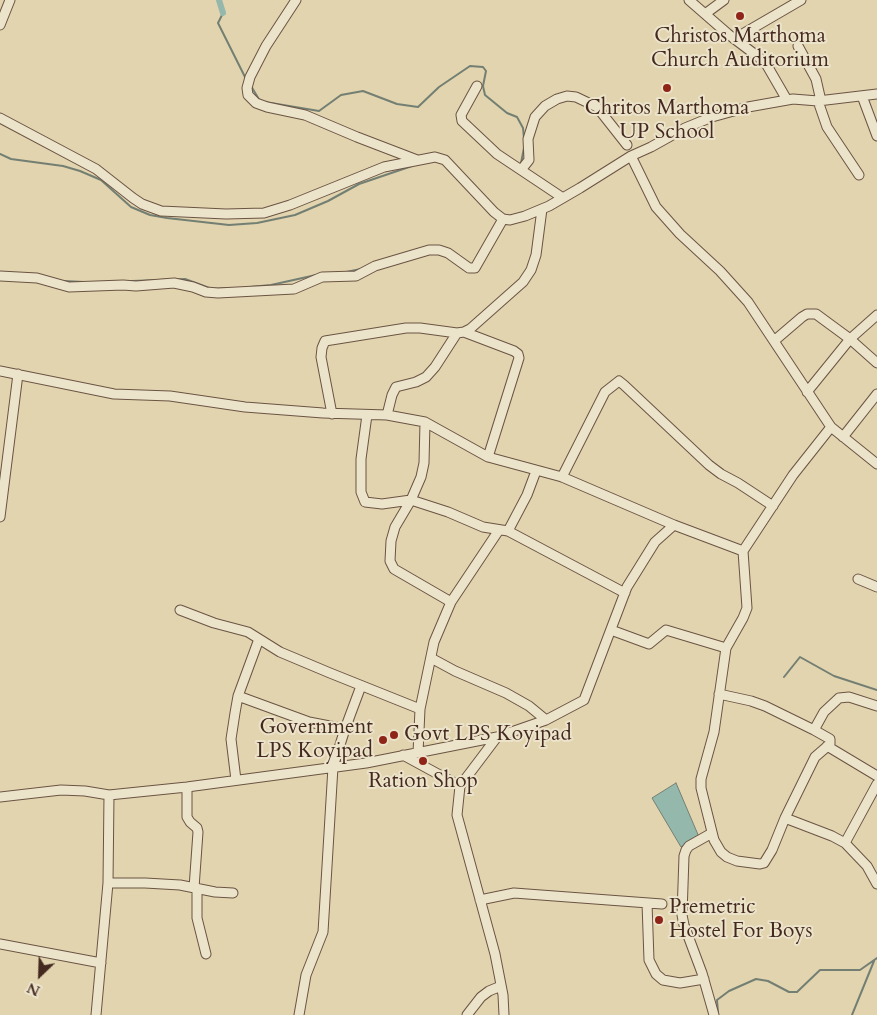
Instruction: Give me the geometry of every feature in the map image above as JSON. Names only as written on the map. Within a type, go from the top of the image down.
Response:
[{"type":"street","points":[[0,25],[10,0]]},
{"type":"street","points":[[296,0],[266,46],[250,77],[247,88],[248,95],[256,103],[305,115],[366,141],[418,160]]},
{"type":"street","points":[[689,0],[764,62],[787,100]]},
{"type":"street","points":[[705,14],[724,0]]},
{"type":"street","points":[[734,39],[801,0]]},
{"type":"street","points":[[798,46],[816,79],[819,101],[827,127],[859,175]]},
{"type":"street","points":[[477,86],[461,115],[462,121],[497,154],[563,198]]},
{"type":"street","points":[[0,118],[96,169],[142,204],[160,211],[226,214],[264,212],[290,205],[384,167],[435,157],[446,160],[494,212],[503,219],[510,220],[542,209],[631,156],[685,128],[712,117],[748,107],[793,99],[819,101],[877,94]]},
{"type":"street","points":[[521,170],[530,157],[528,139],[535,117],[545,106],[567,96],[576,97],[598,108],[627,145]]},
{"type":"street","points":[[862,96],[877,136]]},
{"type":"street","points":[[631,156],[656,207],[680,234],[720,271],[748,302],[831,427],[877,464]]},
{"type":"street","points":[[387,415],[396,387],[416,382],[426,377],[461,333],[497,306],[522,282],[531,270],[536,255],[542,209]]},
{"type":"street","points":[[0,276],[37,278],[69,287],[136,286],[174,283],[206,292],[218,293],[294,289],[322,277],[356,276],[375,266],[430,250],[448,252],[469,268],[475,268],[503,219]]},
{"type":"street","points":[[774,341],[802,317],[816,314],[850,339],[877,363]]},
{"type":"street","points":[[806,392],[850,339],[877,315]]},
{"type":"street","points":[[332,414],[321,357],[325,341],[406,328],[461,333],[514,351],[518,354],[519,358],[488,458]]},
{"type":"street","points":[[0,371],[114,394],[170,396],[245,407],[332,414],[387,415],[425,422],[488,458],[562,476],[674,525],[743,551]]},
{"type":"street","points":[[0,517],[18,374]]},
{"type":"street","points":[[562,476],[606,392],[618,381],[709,465],[773,506]]},
{"type":"street","points":[[843,437],[877,394]]},
{"type":"street","points":[[367,415],[361,459],[363,498],[369,504],[411,500],[448,512],[483,527],[503,531],[625,593]]},
{"type":"street","points":[[425,422],[424,463],[421,477],[411,500],[397,522],[391,541],[391,566],[452,602]]},
{"type":"street","points":[[719,694],[751,701],[830,739],[830,744],[816,758],[764,863],[760,864],[727,857],[716,846],[701,788],[701,779],[714,732],[719,694],[726,648],[747,608],[743,551],[793,476],[831,427]]},
{"type":"street","points":[[418,753],[420,709],[434,642],[452,602],[527,495],[536,471]]},
{"type":"street","points":[[0,797],[61,790],[109,795],[188,787],[333,767],[418,753],[497,737],[546,720],[584,700],[627,586],[655,542],[674,525]]},
{"type":"street","points":[[858,579],[877,587]]},
{"type":"street","points":[[180,610],[214,623],[248,632],[280,652],[420,709]]},
{"type":"street","points":[[612,630],[650,644],[666,630],[726,648]]},
{"type":"street","points":[[236,780],[231,739],[238,696],[259,639]]},
{"type":"street","points":[[431,658],[455,671],[506,693],[528,706],[546,720]]},
{"type":"street","points":[[299,1015],[306,975],[322,932],[333,767],[344,729],[361,686]]},
{"type":"street","points":[[238,696],[309,722],[344,729]]},
{"type":"street","points":[[814,730],[824,712],[839,698],[849,697],[877,706]]},
{"type":"street","points":[[497,737],[460,786],[457,815],[501,986],[504,1015]]},
{"type":"street","points":[[827,746],[877,776]]},
{"type":"street","points":[[403,755],[460,786]]},
{"type":"street","points":[[845,843],[877,784]]},
{"type":"street","points":[[188,787],[188,820],[197,828],[198,832],[196,888],[198,923],[206,954]]},
{"type":"street","points":[[96,1015],[108,883],[109,795]]},
{"type":"street","points":[[785,818],[845,843],[867,866],[877,884]]},
{"type":"street","points":[[712,833],[689,846],[686,850],[682,915],[714,1015]]},
{"type":"street","points":[[108,883],[180,885],[215,892],[234,893]]},
{"type":"street","points":[[480,900],[514,893],[662,904]]},
{"type":"street","points":[[647,903],[649,960],[659,978],[672,982],[704,979]]},
{"type":"street","points":[[0,944],[10,944],[101,963]]},
{"type":"street","points":[[467,1015],[480,997],[489,990],[501,986]]},
{"type":"water","points":[[676,783],[699,837],[681,847],[652,798]]},
{"type":"waterway","points":[[219,0],[223,13]]},
{"type":"waterway","points":[[223,13],[218,23],[246,79]]},
{"type":"waterway","points":[[265,102],[319,111],[341,95],[363,91],[397,104],[418,107],[439,87],[470,66],[483,67],[486,71],[483,86],[485,95],[507,113],[517,117],[523,128],[524,138]]},
{"type":"waterway","points":[[251,86],[260,101]]},
{"type":"waterway","points":[[521,163],[524,148]]},
{"type":"waterway","points":[[0,154],[11,159],[63,166],[80,171],[101,180],[131,207],[150,215],[229,225],[257,223],[295,215],[328,201],[359,184],[412,166]]},
{"type":"waterway","points":[[346,272],[361,269]]},
{"type":"waterway","points":[[250,287],[271,285],[316,275]]},
{"type":"waterway","points":[[132,281],[185,279],[212,289],[230,288]]},
{"type":"waterway","points":[[64,281],[84,282]]},
{"type":"waterway","points":[[784,677],[800,657],[834,676],[877,690]]},
{"type":"waterway","points":[[718,1013],[717,1000],[729,991],[756,979],[768,981],[789,992],[797,992],[820,970],[860,970],[877,958]]},
{"type":"waterway","points":[[852,1015],[874,961]]},
{"type":"place","name":"Christos Marthoma Church Auditorium","points":[[740,16]]},
{"type":"place","name":"Chritos Marthoma UP School","points":[[667,88]]},
{"type":"place","name":"Govt LPS Koyipad","points":[[394,735]]},
{"type":"place","name":"Government LPS Koyipad","points":[[383,740]]},
{"type":"place","name":"Ration Shop","points":[[423,761]]},
{"type":"place","name":"Premetric Hostel For Boys","points":[[659,920]]}]
